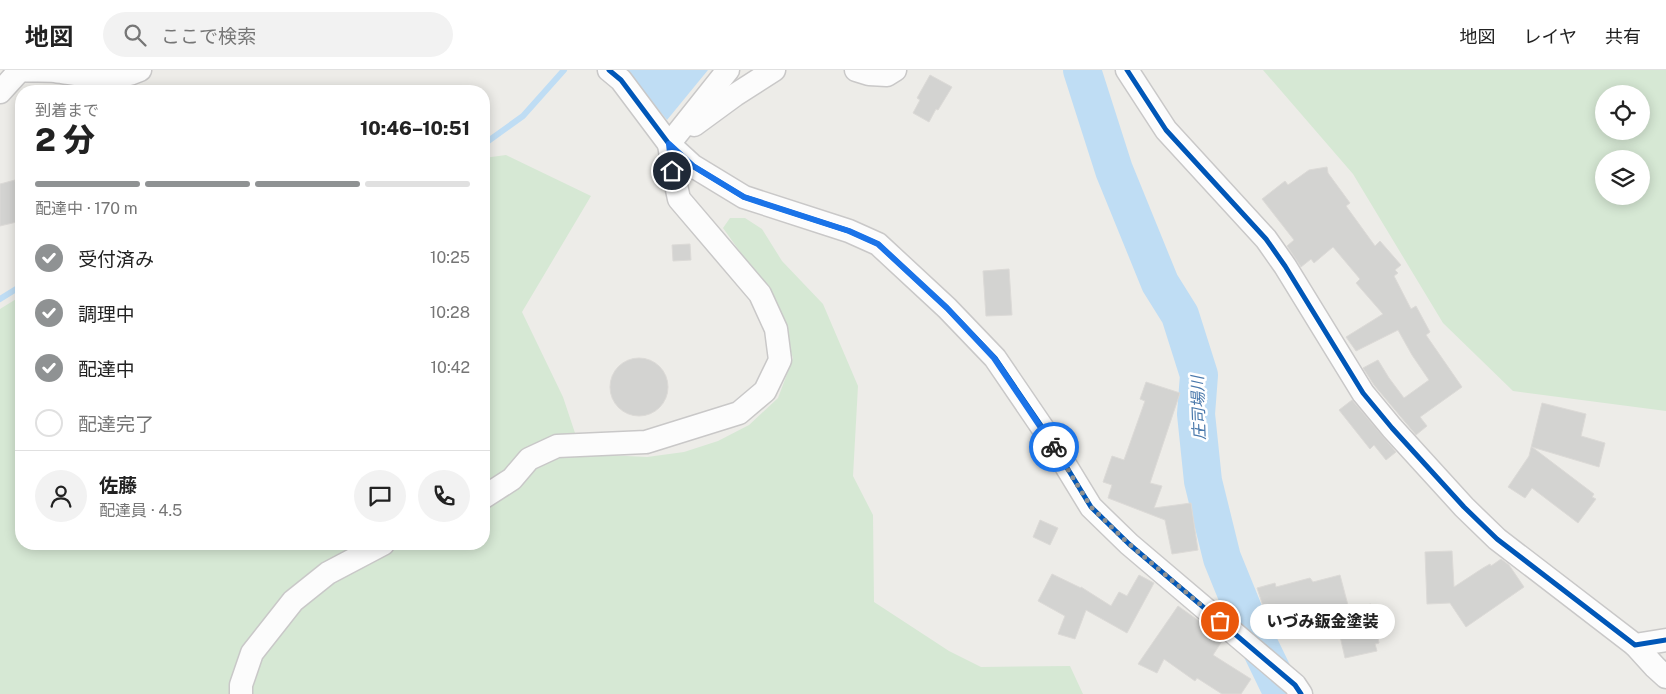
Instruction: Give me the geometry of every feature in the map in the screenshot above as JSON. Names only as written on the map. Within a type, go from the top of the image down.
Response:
[{"type":"street","points":[[0,92],[20,70],[54,71],[92,78],[113,78],[140,70]]},
{"type":"street","points":[[609,70],[621,80],[669,144],[693,166],[744,197],[849,231],[878,244],[947,308],[994,358],[1044,430],[1091,507],[1129,544],[1295,685],[1301,694]]},
{"type":"street","points":[[490,493],[512,478],[529,459],[557,446],[646,442],[739,413],[765,391],[780,360],[776,329],[760,294],[679,199],[672,171],[669,144],[728,70]]},
{"type":"street","points":[[669,144],[735,95],[774,70]]},
{"type":"street","points":[[856,70],[869,74],[887,75],[895,70]]},
{"type":"street","points":[[1127,70],[1166,130],[1266,239],[1285,266],[1363,393],[1392,428],[1464,507],[1497,539],[1635,645],[1666,677]]},
{"type":"street","points":[[241,694],[241,685],[252,652],[293,600],[328,573],[372,550]]},
{"type":"street","points":[[1635,645],[1666,640]]},
{"type":"green space","points":[[1263,70],[1666,70],[1666,411],[1513,391],[1443,323],[1353,174]]},
{"type":"green space","points":[[506,155],[591,196],[522,312],[563,397],[576,436],[606,455],[647,457],[684,452],[718,441],[749,425],[778,398],[793,358],[771,295],[723,228],[730,218],[745,218],[762,229],[782,261],[823,304],[858,386],[853,476],[873,515],[874,602],[949,651],[981,667],[1070,666],[1083,694],[0,694],[0,309],[15,300],[15,550],[490,550],[490,157]]},
{"type":"water","points":[[626,70],[708,70],[667,120]]},
{"type":"building","points":[[930,75],[952,87],[929,122],[913,113],[920,100],[917,98]]},
{"type":"building","points":[[1327,167],[1328,173],[1350,203],[1346,206],[1375,246],[1380,241],[1401,265],[1395,270],[1398,273],[1394,276],[1411,309],[1416,306],[1430,332],[1426,335],[1462,387],[1420,417],[1427,426],[1416,435],[1374,385],[1363,368],[1378,360],[1404,398],[1429,380],[1398,330],[1356,351],[1346,337],[1383,314],[1356,283],[1360,279],[1333,247],[1314,263],[1311,259],[1301,267],[1287,246],[1294,240],[1262,199],[1285,181],[1288,185],[1309,170]]},
{"type":"building","points":[[15,180],[15,222],[0,226],[0,184]]},
{"type":"building","points":[[690,244],[691,260],[673,261],[672,245]]},
{"type":"building","points":[[1009,269],[1012,315],[986,316],[983,271]]},
{"type":"building","points":[[639,358],[650,360],[663,371],[668,387],[666,398],[655,411],[639,416],[628,414],[615,403],[610,387],[612,376],[623,363]]},
{"type":"building","points":[[1146,382],[1180,393],[1150,483],[1162,486],[1154,508],[1191,503],[1198,550],[1172,554],[1165,520],[1108,498],[1112,485],[1103,482],[1112,456],[1124,460],[1145,401],[1140,399]]},
{"type":"building","points":[[1352,400],[1396,452],[1386,460],[1374,445],[1370,449],[1339,410]]},
{"type":"building","points":[[1542,403],[1586,414],[1581,436],[1605,443],[1599,467],[1532,447],[1594,494],[1592,497],[1596,499],[1578,523],[1532,488],[1525,498],[1508,487],[1529,456]]},
{"type":"building","points":[[1040,520],[1058,528],[1050,545],[1033,537]]},
{"type":"building","points":[[1452,551],[1454,587],[1501,559],[1509,565],[1524,587],[1466,627],[1450,603],[1427,604],[1425,552]]},
{"type":"building","points":[[1052,574],[1081,587],[1111,606],[1119,592],[1127,596],[1139,575],[1154,583],[1127,633],[1086,610],[1075,639],[1058,634],[1065,616],[1038,601]]},
{"type":"building","points":[[1340,575],[1349,609],[1371,604],[1379,643],[1375,644],[1377,651],[1345,658],[1337,623],[1325,625],[1321,610],[1288,618],[1286,612],[1267,618],[1257,588],[1275,583],[1276,587],[1310,578],[1313,582]]},
{"type":"building","points":[[1178,606],[1202,623],[1209,629],[1207,631],[1222,641],[1213,655],[1251,679],[1241,694],[1222,694],[1197,678],[1195,681],[1164,659],[1157,673],[1138,664]]},
{"type":"waterway","points":[[490,140],[523,116],[564,70]]},
{"type":"waterway","name":"庄司場川","points":[[1082,70],[1114,170],[1160,283],[1180,315],[1199,375],[1196,414],[1203,481],[1222,558],[1248,622],[1283,694]]},
{"type":"waterway","points":[[0,299],[15,290]]},
{"type":"cycle path","points":[[609,70],[621,80],[669,144],[693,166],[744,197],[849,231],[878,244],[947,308],[995,358],[1044,430],[1091,507],[1129,544],[1295,685],[1301,694]]},
{"type":"cycle path","points":[[1127,70],[1166,130],[1266,239],[1285,266],[1363,393],[1392,428],[1464,507],[1497,539],[1635,645],[1666,640]]},
{"type":"way so far","points":[[1054,447],[1091,507],[1129,544],[1220,621]]},
{"type":"place","name":"いづみ鈑金塗装","points":[[1220,621]]},
{"type":"route","points":[[672,171],[669,144],[693,166],[744,197],[849,231],[878,244],[947,308],[994,358],[1054,447]]}]
